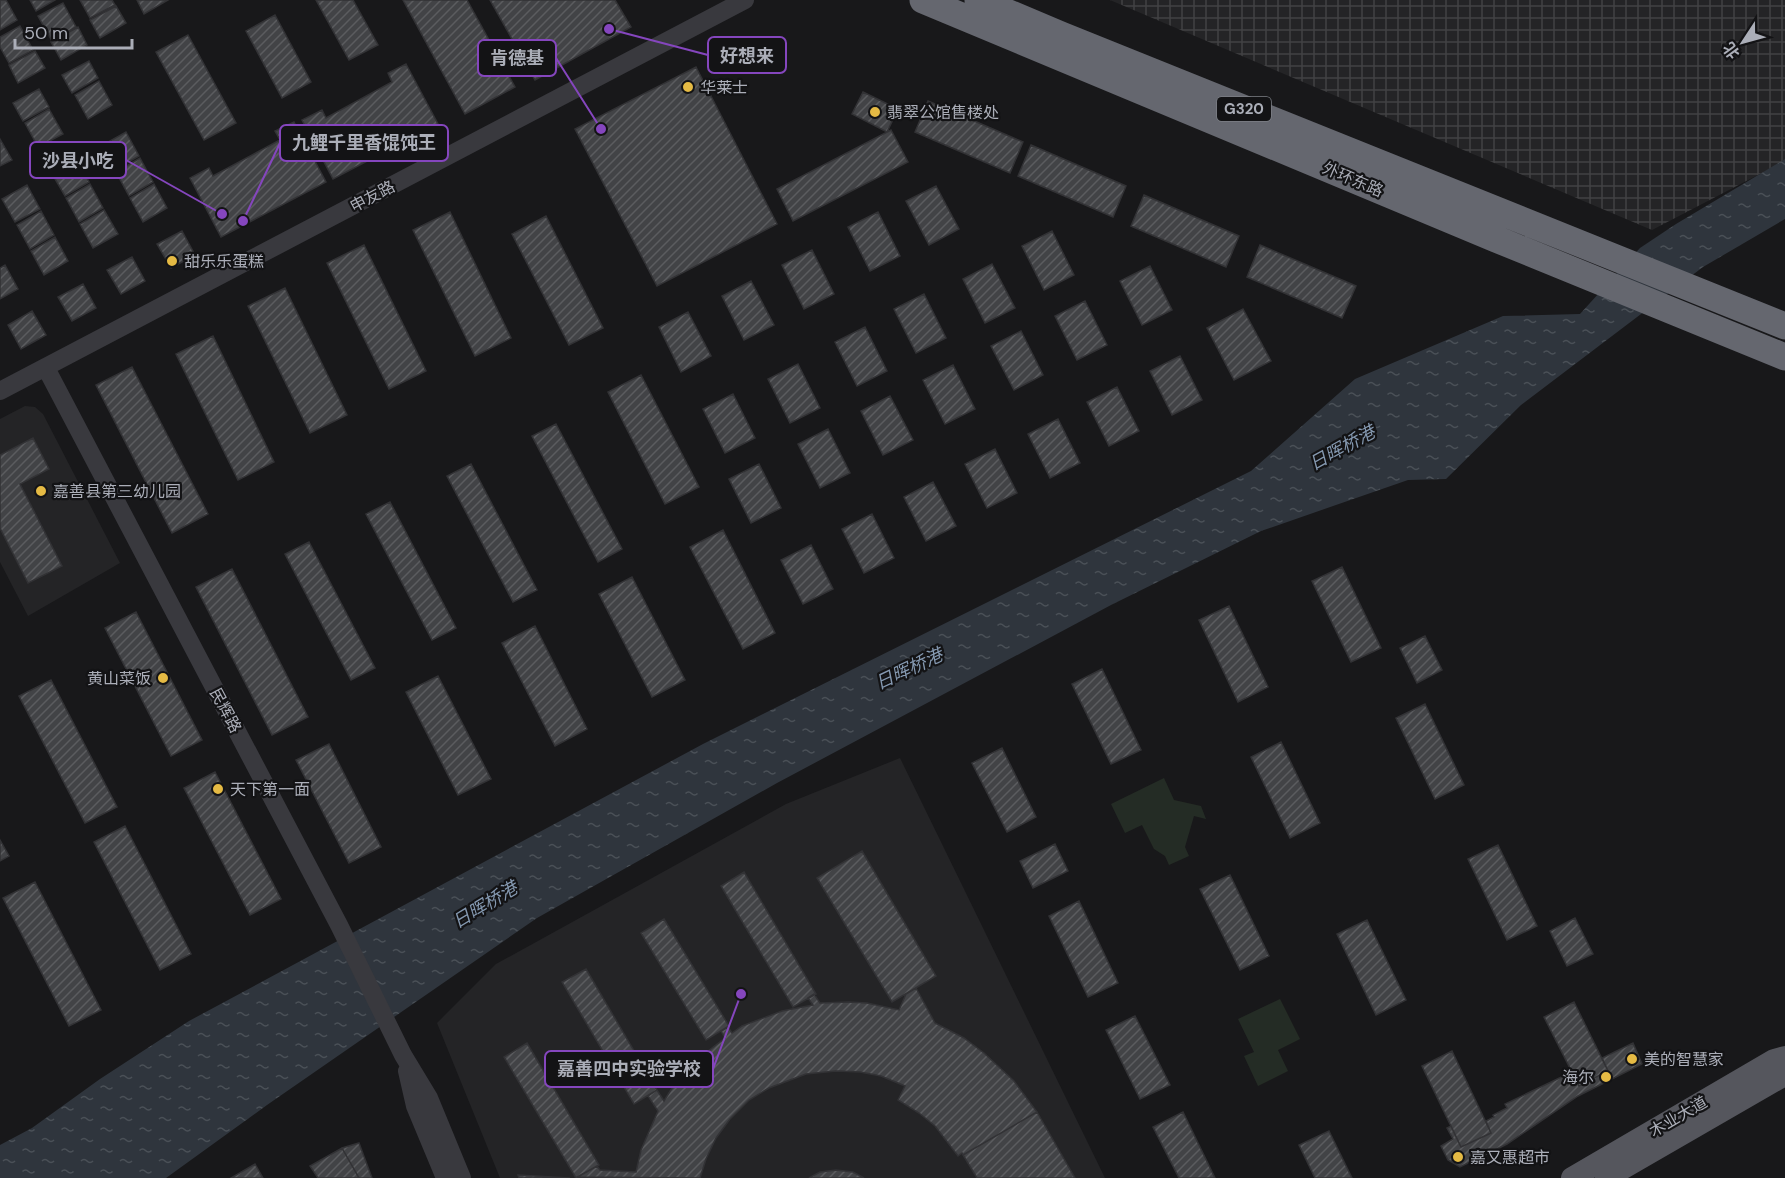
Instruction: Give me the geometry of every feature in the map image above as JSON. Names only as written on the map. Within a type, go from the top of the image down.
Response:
[{"type":"highway","name":"外环东路","points":[[923,0],[1785,357]]},
{"type":"highway","name":"外环东路","points":[[978,0],[1785,326]]},
{"type":"main road","name":"木业大道","points":[[1572,1178],[1774,1060],[1785,1057]]},
{"type":"main road","name":"木业大道","points":[[1606,1178],[1781,1077],[1785,1072]]},
{"type":"street","name":"申友路","points":[[0,391],[745,0]]},
{"type":"street","name":"民辉路","points":[[46,368],[339,925],[403,1054],[429,1098],[462,1178]]},
{"type":"street","name":"民辉路","points":[[403,1054],[415,1106],[445,1178]]},
{"type":"shaded area","points":[[1110,0],[1785,0],[1785,161],[1652,230]]},
{"type":"shaded area","name":"嘉善县第三幼儿园","points":[[25,406],[35,407],[43,414],[120,563],[28,616],[0,562],[0,419]]},
{"type":"shaded area","points":[[900,758],[1105,1178],[500,1178],[437,1023],[496,964],[786,804]]},
{"type":"shaded area","points":[[1164,778],[1174,800],[1201,806],[1206,819],[1194,816],[1185,847],[1189,856],[1169,865],[1165,856],[1154,849],[1142,825],[1125,833],[1111,804]]},
{"type":"shaded area","points":[[1280,999],[1300,1039],[1278,1050],[1288,1071],[1258,1086],[1244,1056],[1254,1052],[1238,1019]]},
{"type":"water","name":"日晖桥港","points":[[1785,159],[1785,219],[1703,267],[1521,405],[1446,479],[1408,480],[1261,531],[1111,605],[777,783],[537,918],[267,1105],[166,1178],[0,1178],[0,1145],[32,1128],[100,1079],[189,1021],[703,744],[1251,471],[1355,379],[1503,316],[1580,314],[1640,248]]},
{"type":"building","points":[[0,0],[6,0],[17,20],[0,30]]},
{"type":"building","points":[[30,0],[55,0],[36,11]]},
{"type":"building","points":[[80,0],[112,0],[115,5],[90,18]]},
{"type":"building","points":[[137,0],[168,0],[144,14]]},
{"type":"building","points":[[316,0],[353,0],[378,45],[349,60]]},
{"type":"building","points":[[403,0],[467,0],[515,87],[465,114]]},
{"type":"building","points":[[490,0],[615,0],[631,27],[535,80]]},
{"type":"building","points":[[63,3],[76,27],[52,41],[38,16]]},
{"type":"building","points":[[116,6],[126,23],[100,38],[90,20]]},
{"type":"building","points":[[275,15],[311,82],[282,98],[246,31]]},
{"type":"building","points":[[20,26],[33,50],[9,63],[0,47],[0,37]]},
{"type":"building","points":[[78,27],[87,45],[61,60],[51,42]]},
{"type":"building","points":[[188,35],[236,123],[204,140],[156,52]]},
{"type":"building","points":[[35,51],[45,68],[18,83],[9,65]]},
{"type":"building","points":[[89,61],[98,78],[72,93],[62,75]]},
{"type":"building","points":[[406,64],[438,124],[333,179],[302,120],[322,110],[326,118],[392,82],[388,73]]},
{"type":"building","points":[[696,67],[777,224],[657,286],[575,129]]},
{"type":"building","points":[[99,81],[112,105],[88,119],[75,95]]},
{"type":"building","points":[[39,89],[49,107],[23,121],[13,103]]},
{"type":"building","name":"翡翠公馆售楼处","points":[[863,92],[898,109],[887,132],[852,114]]},
{"type":"building","points":[[928,101],[1023,142],[1010,173],[915,132]]},
{"type":"building","points":[[49,109],[63,134],[38,147],[25,123]]},
{"type":"building","points":[[294,122],[326,182],[221,237],[190,178],[209,168],[213,176],[280,140],[275,131]]},
{"type":"building","points":[[891,130],[908,162],[793,221],[777,189]]},
{"type":"building","points":[[126,132],[139,156],[114,170],[101,146]]},
{"type":"building","points":[[0,139],[12,160],[0,166]]},
{"type":"building","points":[[1031,145],[1126,186],[1113,217],[1018,176]]},
{"type":"building","points":[[76,158],[89,182],[65,196],[51,172]]},
{"type":"building","points":[[140,158],[153,182],[129,196],[116,172]]},
{"type":"building","points":[[90,184],[103,208],[79,222],[66,198]]},
{"type":"building","points":[[154,184],[167,208],[143,222],[130,198]]},
{"type":"building","points":[[27,185],[40,209],[15,222],[2,199]]},
{"type":"building","points":[[936,186],[959,229],[929,245],[906,201]]},
{"type":"building","points":[[1144,195],[1239,236],[1226,267],[1131,226]]},
{"type":"building","points":[[104,210],[118,234],[93,248],[80,224]]},
{"type":"building","points":[[41,211],[54,235],[30,249],[17,225]]},
{"type":"building","points":[[450,212],[511,338],[475,356],[413,230]]},
{"type":"building","points":[[878,212],[900,256],[870,271],[848,227]]},
{"type":"building","points":[[546,216],[603,328],[569,345],[512,234]]},
{"type":"building","points":[[182,231],[195,255],[171,268],[157,244]]},
{"type":"building","points":[[1052,231],[1074,275],[1044,290],[1022,246]]},
{"type":"building","points":[[55,237],[68,261],[44,275],[31,251]]},
{"type":"building","points":[[364,245],[426,371],[389,389],[327,263]]},
{"type":"building","points":[[1260,245],[1356,286],[1342,318],[1247,277]]},
{"type":"building","points":[[812,250],[834,294],[804,309],[782,265]]},
{"type":"building","points":[[132,257],[145,281],[121,294],[107,270]]},
{"type":"building","points":[[992,264],[1015,308],[985,323],[963,279]]},
{"type":"building","points":[[5,265],[18,289],[0,299],[0,268]]},
{"type":"building","points":[[1150,266],[1172,310],[1142,325],[1120,281]]},
{"type":"building","points":[[751,281],[774,325],[744,340],[722,296]]},
{"type":"building","points":[[83,284],[96,308],[72,321],[58,297]]},
{"type":"building","points":[[285,288],[347,415],[310,433],[248,306]]},
{"type":"building","points":[[924,294],[946,338],[916,353],[894,309]]},
{"type":"building","points":[[1085,301],[1107,345],[1077,360],[1055,316]]},
{"type":"building","points":[[1243,309],[1271,361],[1234,380],[1207,328]]},
{"type":"building","points":[[32,311],[46,335],[21,349],[8,325]]},
{"type":"building","points":[[688,312],[711,356],[681,372],[659,327]]},
{"type":"building","points":[[865,327],[887,371],[857,386],[835,342]]},
{"type":"building","points":[[1021,331],[1043,375],[1014,390],[991,346]]},
{"type":"building","points":[[213,336],[274,462],[238,480],[176,354]]},
{"type":"building","points":[[1180,356],[1202,400],[1172,415],[1150,371]]},
{"type":"building","points":[[798,364],[820,408],[790,423],[768,379]]},
{"type":"building","points":[[953,365],[975,409],[945,424],[923,380]]},
{"type":"building","points":[[132,367],[208,514],[172,533],[96,385]]},
{"type":"building","points":[[641,375],[699,487],[665,504],[608,392]]},
{"type":"building","points":[[1117,387],[1139,431],[1109,446],[1087,402]]},
{"type":"building","points":[[733,394],[755,438],[725,453],[703,409]]},
{"type":"building","points":[[890,396],[913,440],[883,455],[861,411]]},
{"type":"building","points":[[1058,419],[1080,463],[1050,478],[1028,434]]},
{"type":"building","points":[[556,424],[622,549],[598,562],[532,436]]},
{"type":"building","points":[[828,429],[850,473],[820,488],[798,444]]},
{"type":"building","points":[[33,438],[49,469],[20,484],[62,566],[28,583],[0,528],[0,455]]},
{"type":"building","points":[[995,449],[1017,493],[987,508],[965,464]]},
{"type":"building","points":[[471,464],[537,590],[513,602],[447,476]]},
{"type":"building","points":[[759,464],[781,508],[751,523],[729,479]]},
{"type":"building","points":[[933,482],[956,526],[926,541],[904,497]]},
{"type":"building","points":[[390,502],[456,628],[432,640],[366,514]]},
{"type":"building","points":[[872,514],[894,558],[864,573],[842,529]]},
{"type":"building","points":[[723,530],[775,633],[743,649],[690,547]]},
{"type":"building","points":[[309,542],[375,668],[351,680],[285,554]]},
{"type":"building","points":[[811,545],[833,589],[803,604],[781,560]]},
{"type":"building","points":[[1342,567],[1381,648],[1351,662],[1312,581]]},
{"type":"building","points":[[232,569],[308,717],[272,735],[196,587]]},
{"type":"building","points":[[632,577],[685,680],[652,697],[599,594]]},
{"type":"building","points":[[1229,606],[1268,687],[1238,702],[1199,620]]},
{"type":"building","points":[[136,612],[202,740],[171,756],[105,628]]},
{"type":"building","points":[[535,626],[587,729],[555,746],[502,643]]},
{"type":"building","points":[[1425,636],[1442,670],[1417,683],[1400,648]]},
{"type":"building","points":[[1102,669],[1141,750],[1111,764],[1072,684]]},
{"type":"building","points":[[438,676],[491,779],[458,795],[406,692]]},
{"type":"building","points":[[51,680],[117,807],[85,823],[19,696]]},
{"type":"building","points":[[1425,704],[1464,785],[1435,799],[1396,718]]},
{"type":"building","points":[[1281,742],[1320,823],[1290,838],[1251,757]]},
{"type":"building","points":[[329,744],[381,847],[349,863],[296,760]]},
{"type":"building","points":[[1002,748],[1036,817],[1007,832],[972,763]]},
{"type":"building","points":[[215,772],[281,899],[250,915],[184,788]]},
{"type":"building","points":[[125,826],[191,954],[160,970],[94,842]]},
{"type":"building","points":[[0,840],[9,856],[0,861]]},
{"type":"building","points":[[1055,844],[1068,871],[1033,888],[1020,861]]},
{"type":"building","points":[[1498,845],[1537,926],[1507,940],[1468,859]]},
{"type":"building","points":[[862,851],[936,976],[892,1002],[817,878]]},
{"type":"building","points":[[744,872],[816,994],[793,1007],[721,886]]},
{"type":"building","points":[[1230,875],[1269,956],[1240,970],[1200,889]]},
{"type":"building","points":[[35,882],[101,1010],[69,1026],[3,898]]},
{"type":"building","points":[[1079,901],[1118,983],[1088,997],[1049,916]]},
{"type":"building","points":[[1575,918],[1593,954],[1567,966],[1550,931]]},
{"type":"building","points":[[664,919],[729,1026],[706,1040],[641,933]]},
{"type":"building","points":[[1367,920],[1406,1000],[1376,1015],[1337,934]]},
{"type":"building","points":[[586,969],[657,1090],[634,1104],[562,982]]},
{"type":"building","points":[[916,988],[935,1023],[964,1038],[984,1053],[1014,1081],[1037,1112],[958,1156],[935,1126],[898,1100],[905,1086],[881,1076],[860,1072],[836,1071],[806,1074],[769,1088],[749,1100],[730,1119],[716,1138],[700,1178],[577,1177],[597,1166],[600,1170],[636,1172],[641,1150],[658,1111],[648,1096],[657,1090],[664,1101],[672,1088],[699,1058],[725,1038],[721,1031],[728,1027],[732,1033],[742,1026],[782,1011],[813,1005],[808,998],[814,994],[820,1003],[867,1003],[899,1010],[906,994]]},
{"type":"building","points":[[1574,1002],[1608,1071],[1579,1086],[1544,1017]]},
{"type":"building","points":[[1135,1016],[1170,1085],[1140,1099],[1106,1030]]},
{"type":"building","points":[[527,1043],[599,1165],[576,1178],[504,1057]]},
{"type":"building","points":[[1633,1043],[1642,1064],[1578,1096],[1507,1144],[1460,1167],[1448,1160],[1441,1146],[1453,1139],[1447,1128],[1451,1126],[1461,1147],[1491,1133],[1486,1121],[1507,1108],[1505,1104],[1572,1072],[1579,1086],[1608,1071],[1602,1058]]},
{"type":"building","points":[[1452,1051],[1491,1133],[1461,1147],[1422,1066]]},
{"type":"building","points":[[1037,1112],[1075,1178],[977,1178],[963,1155]]},
{"type":"building","points":[[1183,1112],[1215,1178],[1179,1178],[1153,1127]]},
{"type":"building","points":[[1329,1131],[1352,1178],[1315,1178],[1299,1145]]},
{"type":"building","points":[[359,1143],[372,1178],[359,1178],[342,1148]]},
{"type":"building","points":[[342,1148],[359,1178],[318,1178],[310,1166]]},
{"type":"building","points":[[255,1164],[263,1178],[231,1178]]},
{"type":"building","points":[[836,1170],[853,1172],[864,1178],[809,1178],[820,1172]]},
{"type":"building","points":[[518,1175],[570,1178],[519,1178]]},
{"type":"place","name":"好想来","points":[[609,29]]},
{"type":"place","name":"华莱士","points":[[688,87]]},
{"type":"place","name":"翡翠公馆售楼处","points":[[875,112]]},
{"type":"place","name":"肯德基","points":[[601,129]]},
{"type":"place","name":"沙县小吃","points":[[222,214]]},
{"type":"place","name":"九鲤千里香馄饨王","points":[[243,221]]},
{"type":"place","name":"甜乐乐蛋糕","points":[[172,261]]},
{"type":"place","name":"嘉善县第三幼儿园","points":[[41,491]]},
{"type":"place","name":"黄山菜饭","points":[[163,678]]},
{"type":"place","name":"天下第一面","points":[[218,789]]},
{"type":"place","name":"嘉善四中实验学校","points":[[741,994]]},
{"type":"place","name":"美的智慧家","points":[[1632,1059]]},
{"type":"place","name":"海尔","points":[[1606,1077]]},
{"type":"place","name":"嘉又惠超市","points":[[1458,1157]]}]
